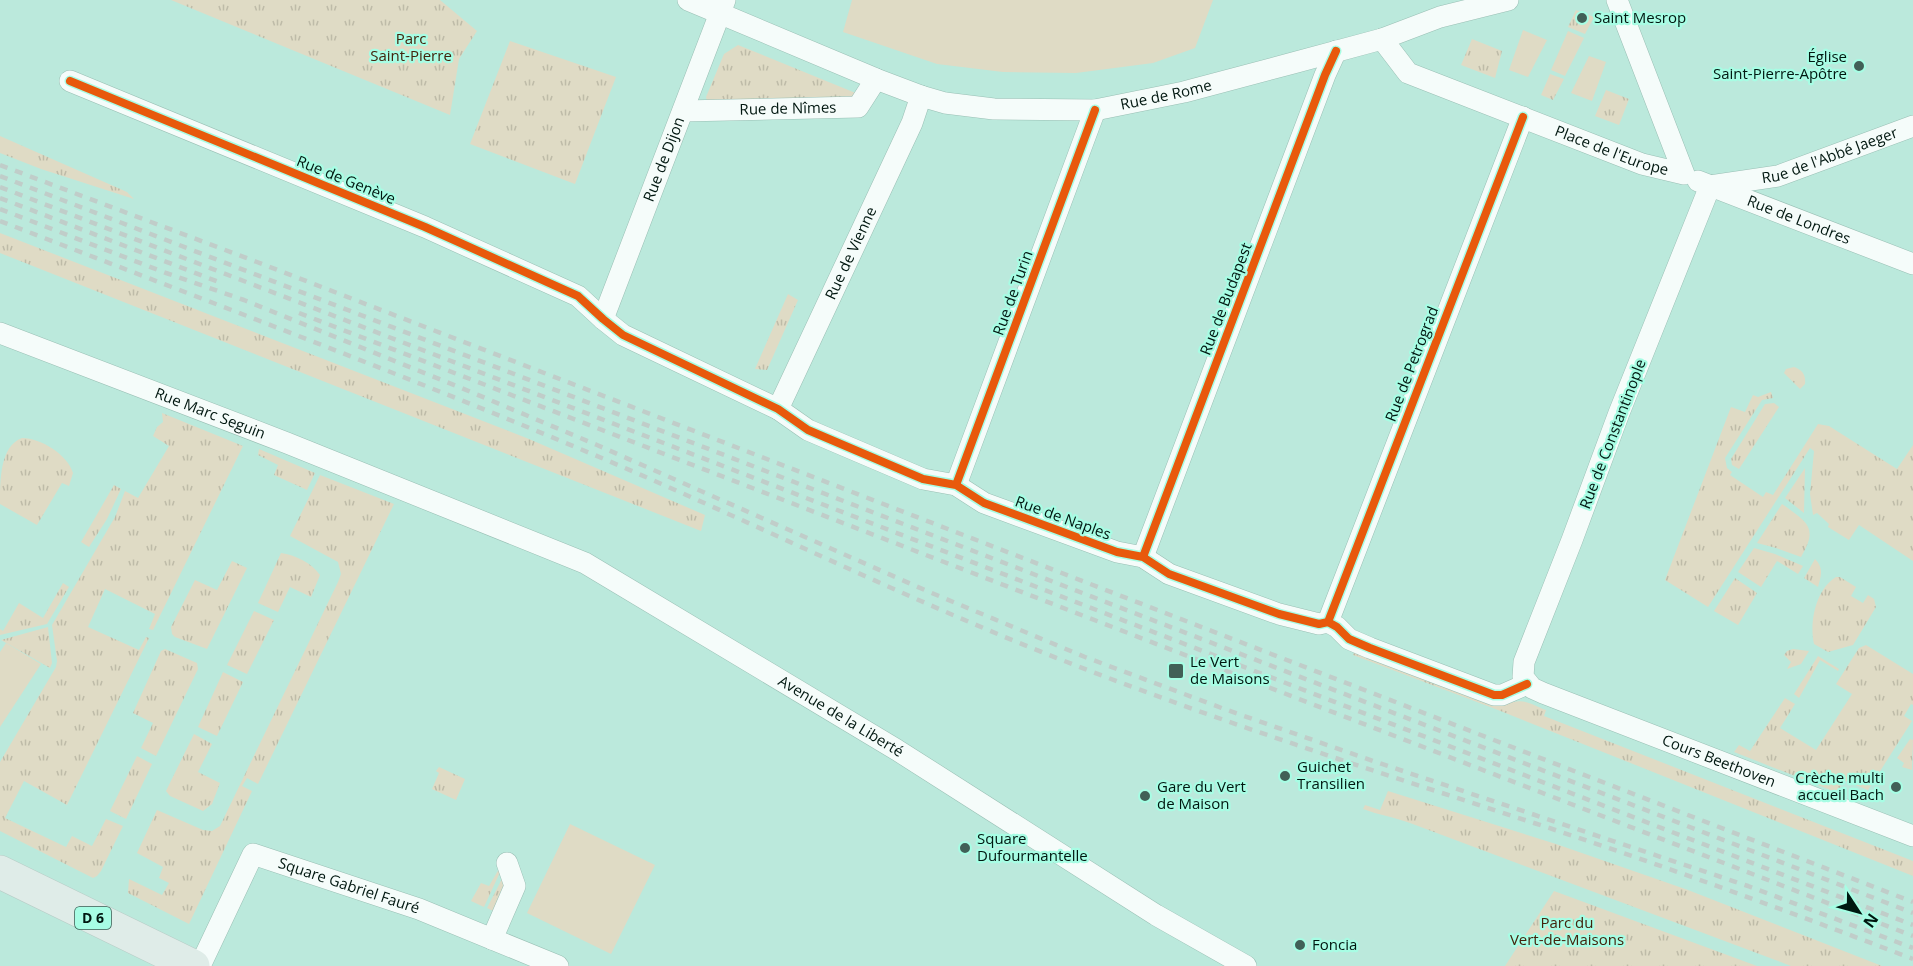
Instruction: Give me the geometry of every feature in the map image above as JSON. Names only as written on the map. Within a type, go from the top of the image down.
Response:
[{"type":"main road","name":"D 6","points":[[0,872],[193,966]]},
{"type":"main road","name":"D 6","points":[[0,895],[141,966]]},
{"type":"street","name":"Rue de Rome","points":[[688,0],[723,7],[876,79],[945,103],[994,109],[1095,110],[1184,92],[1382,39],[1436,8],[1508,0]]},
{"type":"street","name":"Place de l'Europe","points":[[1617,0],[1684,174]]},
{"type":"street","name":"Rue de Dijon","points":[[603,319],[723,7]]},
{"type":"street","name":"Place de l'Europe","points":[[1382,39],[1408,73],[1642,164],[1684,174]]},
{"type":"street","name":"Rue de Budapest","points":[[1143,557],[1336,51]]},
{"type":"street","name":"Rue de Nîmes","points":[[683,111],[858,107],[876,79]]},
{"type":"street","name":"Rue de Genève","points":[[70,81],[436,232],[578,296],[603,319]]},
{"type":"street","name":"Rue de Vienne","points":[[778,409],[912,123],[921,96]]},
{"type":"street","name":"Rue de Turin","points":[[956,485],[1095,110]]},
{"type":"street","name":"Rue de Petrograd","points":[[1328,622],[1523,117]]},
{"type":"street","name":"Rue de l'Abbé Jaeger","points":[[1710,186],[1778,176],[1913,126]]},
{"type":"street","name":"Rue de Londres","points":[[1684,174],[1913,264]]},
{"type":"street","name":"Rue de Constantinople","points":[[1527,684],[1523,677],[1524,662],[1619,413],[1710,186]]},
{"type":"street","name":"Rue de Naples","points":[[603,319],[623,335],[778,409],[808,430],[923,479],[956,485],[984,503],[1117,552],[1143,557],[1170,574],[1280,614],[1319,624],[1328,622]]},
{"type":"street","name":"Rue Marc Seguin","points":[[0,333],[286,443],[419,498]]},
{"type":"street","name":"Avenue de la Liberté","points":[[419,498],[585,564],[897,750],[1156,915],[1246,966]]},
{"type":"street","points":[[1328,622],[1349,639],[1494,695],[1503,695],[1527,684]]},
{"type":"street","name":"Cours Beethoven","points":[[1527,684],[1543,693],[1913,836]]},
{"type":"street","name":"Square Gabriel Fauré","points":[[200,966],[253,854],[419,909],[558,966]]},
{"type":"street","points":[[492,939],[515,886],[507,863]]},
{"type":"green space","name":"Parc Saint-Pierre","points":[[171,0],[440,0],[477,31],[459,59],[450,115]]},
{"type":"green space","points":[[852,0],[1213,0],[1195,48],[1153,63],[1076,73],[1003,72],[937,64],[843,32]]},
{"type":"green space","points":[[1576,10],[1594,17],[1585,34],[1568,27]]},
{"type":"green space","points":[[1523,30],[1547,40],[1528,77],[1509,70]]},
{"type":"green space","points":[[1568,31],[1584,38],[1565,76],[1551,70]]},
{"type":"green space","points":[[1472,39],[1502,51],[1495,78],[1461,65]]},
{"type":"green space","points":[[510,41],[616,77],[575,184],[470,144]]},
{"type":"green space","points":[[738,45],[858,94],[858,97],[708,105],[706,97],[724,54]]},
{"type":"green space","points":[[1589,56],[1606,62],[1592,101],[1571,93]]},
{"type":"green space","points":[[1550,74],[1564,79],[1553,100],[1541,95]]},
{"type":"green space","points":[[1606,90],[1629,99],[1619,125],[1595,116]]},
{"type":"green space","points":[[0,136],[127,192],[134,199],[41,169],[0,153]]},
{"type":"green space","points":[[0,233],[529,439],[705,515],[701,531],[0,253]]},
{"type":"green space","points":[[788,294],[798,300],[767,370],[755,369]]},
{"type":"green space","points":[[1794,367],[1801,371],[1805,378],[1805,384],[1800,389],[1784,373],[1786,369]]},
{"type":"green space","points":[[1771,392],[1773,398],[1762,400],[1725,458],[1727,468],[1732,472],[1730,475],[1763,497],[1766,492],[1773,495],[1818,424],[1829,426],[1897,469],[1913,445],[1913,561],[1859,525],[1849,540],[1828,527],[1829,524],[1817,513],[1813,515],[1810,494],[1814,451],[1810,448],[1708,607],[1665,580],[1731,407],[1745,412],[1753,395],[1758,397]]},
{"type":"green space","points":[[1774,403],[1779,407],[1739,469],[1732,465],[1731,459],[1765,404]]},
{"type":"green space","points":[[162,413],[243,446],[153,630],[149,629],[155,614],[105,589],[88,627],[139,650],[146,637],[149,638],[67,805],[24,781],[5,818],[66,847],[72,836],[92,846],[106,819],[123,826],[101,871],[93,878],[0,831],[0,762],[56,667],[52,625],[115,517],[125,491],[138,498],[169,446],[153,436],[157,427],[163,422]]},
{"type":"green space","points":[[22,438],[37,441],[53,449],[66,460],[73,473],[69,486],[62,483],[37,525],[0,504],[1,475],[5,456],[9,448]]},
{"type":"green space","points":[[259,449],[315,473],[307,490],[274,475],[278,465],[258,455]]},
{"type":"green space","points":[[1805,468],[1804,513],[1785,498]]},
{"type":"green space","points":[[320,475],[394,504],[258,784],[247,778],[242,786],[252,791],[189,924],[128,893],[129,879],[162,895],[169,883],[159,878],[163,867],[137,853],[157,810],[203,830],[212,831],[220,826],[338,582],[341,574],[338,562],[290,536]]},
{"type":"green space","points":[[114,485],[121,489],[107,519],[89,547],[81,542]]},
{"type":"green space","points":[[1782,504],[1808,526],[1809,539],[1801,557],[1757,543]]},
{"type":"green space","points":[[1754,548],[1803,566],[1798,574],[1777,561],[1761,587],[1738,572]]},
{"type":"green space","points":[[281,553],[303,560],[320,575],[311,597],[290,587],[278,612],[258,603]]},
{"type":"green space","points":[[1815,559],[1821,569],[1818,587],[1804,578]]},
{"type":"green space","points":[[232,561],[247,568],[207,649],[175,637],[171,627],[195,580],[217,590]]},
{"type":"green space","points":[[1836,577],[1856,587],[1851,596],[1863,603],[1868,595],[1874,599],[1876,607],[1853,645],[1828,652],[1814,644],[1813,616],[1823,589]]},
{"type":"green space","points":[[1735,578],[1757,593],[1738,625],[1714,611]]},
{"type":"green space","points":[[63,583],[69,587],[47,624],[0,635],[0,629],[3,631],[19,603],[43,618]]},
{"type":"green space","points":[[254,611],[274,620],[247,674],[227,665]]},
{"type":"green space","points":[[48,627],[52,663],[50,668],[1,640]]},
{"type":"green space","points":[[6,643],[41,664],[0,727],[0,652]]},
{"type":"green space","points":[[1866,645],[1913,674],[1913,705],[1911,704],[1904,716],[1912,721],[1868,790],[1843,780],[1838,793],[1734,752],[1739,745],[1750,751],[1785,698],[1795,704],[1780,728],[1816,750],[1852,694],[1836,684],[1859,648]]},
{"type":"green space","points":[[165,649],[197,663],[198,669],[156,756],[141,748],[153,723],[133,713],[161,651]]},
{"type":"green space","points":[[1793,649],[1809,651],[1801,664],[1787,669],[1791,662],[1784,655]]},
{"type":"green space","points":[[1355,651],[1505,704],[1517,701],[1530,703],[1546,710],[1544,716],[1913,861],[1913,876],[1498,710],[1353,655]]},
{"type":"green space","points":[[1818,656],[1839,669],[1838,671],[1820,660],[1799,698],[1794,694]]},
{"type":"green space","points":[[223,672],[243,682],[217,736],[198,727]]},
{"type":"green space","points":[[194,734],[212,744],[198,772],[220,783],[212,804],[203,811],[170,796],[166,791]]},
{"type":"green space","points":[[1910,739],[1913,740],[1912,770],[1902,767],[1904,763],[1897,758]]},
{"type":"green space","points":[[137,756],[152,764],[126,819],[110,811]]},
{"type":"green space","points":[[439,767],[465,779],[456,800],[432,789],[439,773],[436,771]]},
{"type":"green space","points":[[1388,791],[1556,844],[1688,890],[1882,966],[1791,966],[1410,823],[1363,809],[1365,805],[1380,810]]},
{"type":"green space","points":[[570,824],[655,865],[611,954],[527,913]]},
{"type":"green space","points":[[499,869],[501,870],[484,907],[471,901],[481,883],[489,886]]},
{"type":"green space","points":[[504,875],[506,882],[497,913],[487,908]]},
{"type":"green space","name":"Parc du Vert-de-Maisons","points":[[1554,891],[1757,966],[1505,966]]},
{"type":"railway","points":[[0,165],[257,262],[1913,902]]},
{"type":"railway","points":[[0,176],[1913,913]]},
{"type":"railway","points":[[0,187],[1913,925]]},
{"type":"railway","points":[[0,198],[224,284]]},
{"type":"railway","points":[[0,209],[166,273],[244,300],[459,387],[597,445],[927,591],[1085,657],[1376,762],[1748,886],[1913,948]]},
{"type":"railway","points":[[0,221],[454,397],[662,484],[950,614],[1067,662],[1241,726],[1677,872],[1913,959]]},
{"type":"railway","points":[[299,313],[1913,936]]},
{"type":"cycle path","points":[[1143,557],[1336,51]]},
{"type":"cycle path","points":[[70,81],[425,227],[578,296],[623,335],[778,409],[808,430],[923,479],[956,485],[984,503],[1117,552],[1143,557],[1169,574],[1279,614],[1319,624],[1328,622],[1349,639],[1494,695],[1502,695],[1527,684]]},
{"type":"cycle path","points":[[956,485],[1095,110]]},
{"type":"cycle path","points":[[1328,622],[1523,117]]},
{"type":"place","name":"Saint Mesrop","points":[[1582,18]]},
{"type":"place","name":"Église Saint-Pierre-Apôtre","points":[[1859,66]]},
{"type":"place","name":"Le Vert de Maisons","points":[[1176,671]]},
{"type":"place","name":"Guichet Transilien","points":[[1285,776]]},
{"type":"place","name":"Crèche multi accueil Bach","points":[[1896,787]]},
{"type":"place","name":"Gare du Vert de Maison","points":[[1145,796]]},
{"type":"place","name":"Square Dufourmantelle","points":[[965,848]]},
{"type":"place","name":"Foncia","points":[[1300,945]]}]
